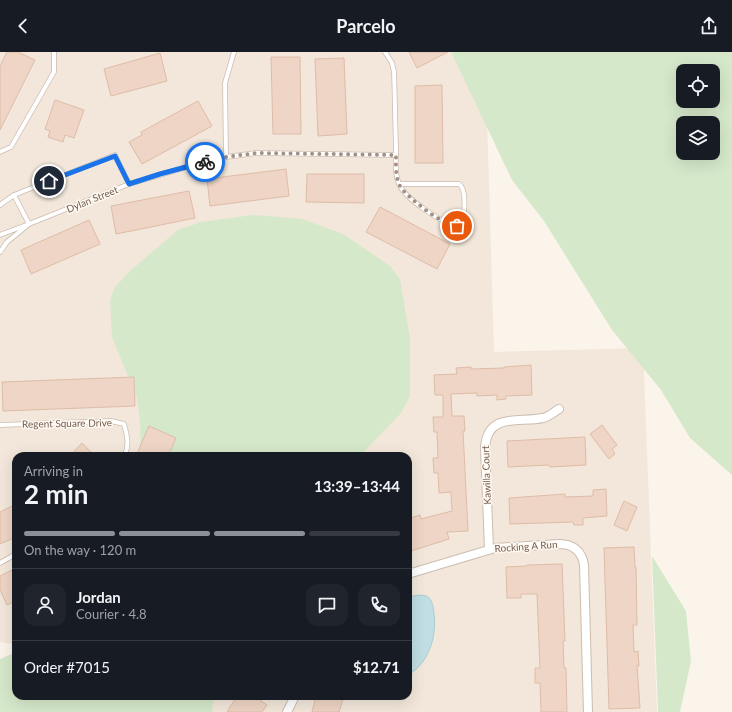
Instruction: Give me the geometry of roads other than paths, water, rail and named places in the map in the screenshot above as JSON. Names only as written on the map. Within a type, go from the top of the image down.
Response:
[{"type":"street","name":"Kawilla Court","points":[[489,549],[485,447],[486,437],[492,428],[499,423],[508,420],[544,418],[559,409]]},
{"type":"street","name":"Rocking A Run","points":[[412,573],[489,549],[508,546],[559,544],[568,545],[575,548],[580,552],[584,565],[588,712]]},
{"type":"street","points":[[287,712],[293,700]]},
{"type":"lane","points":[[0,152],[11,147],[54,72],[54,52]]},
{"type":"lane","points":[[226,157],[225,83],[234,52]]},
{"type":"lane","points":[[385,52],[392,63],[394,72],[397,178],[399,184],[409,197],[444,222],[453,226],[461,223],[464,215],[464,191],[462,186],[459,184],[399,184]]},
{"type":"lane","name":"Dylan Street","points":[[0,235],[129,184],[226,157],[256,153],[396,155]]},
{"type":"lane","points":[[0,205],[14,195],[115,156],[129,184]]},
{"type":"lane","points":[[14,195],[28,224]]},
{"type":"lane","name":"Dylan Street","points":[[0,252],[7,242],[28,224]]},
{"type":"lane","name":"Regent Square Drive","points":[[0,425],[112,421],[124,424],[128,436],[126,452]]},
{"type":"lane","points":[[0,563],[12,556]]},
{"type":"water","points":[[419,595],[427,596],[429,598],[432,602],[435,622],[433,640],[430,648],[421,664],[412,672],[412,596]]}]
